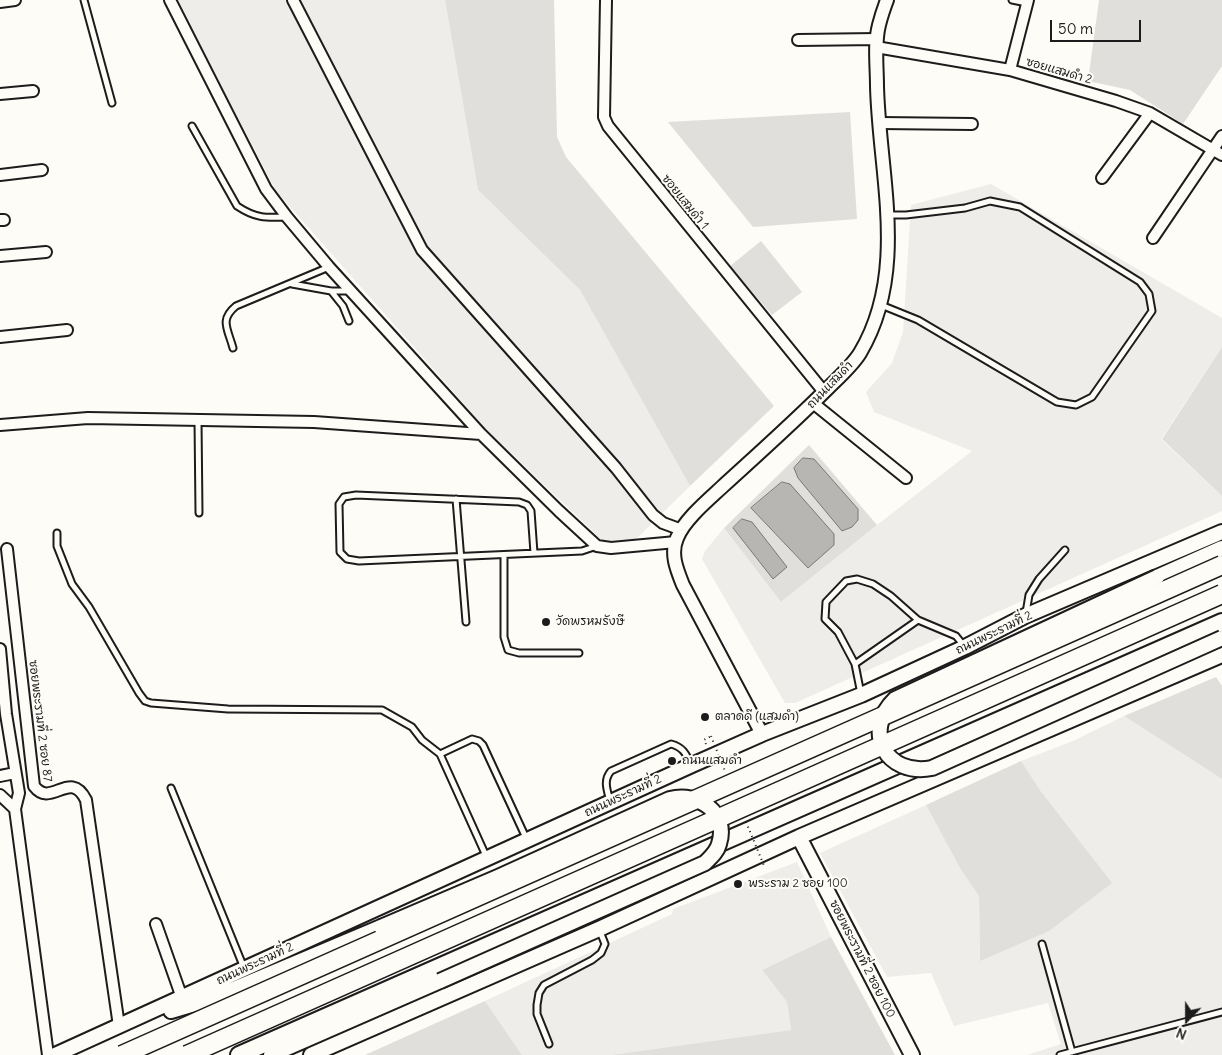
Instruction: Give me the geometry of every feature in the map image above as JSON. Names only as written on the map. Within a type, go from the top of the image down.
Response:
[{"type":"highway","points":[[122,1055],[1222,565]]},
{"type":"highway","points":[[134,1055],[1222,570]]},
{"type":"highway","points":[[187,1055],[1222,594]]},
{"type":"highway","points":[[239,1055],[1222,622]]},
{"type":"main road","name":"ถนนพระรามที่ 2","points":[[55,1055],[692,765],[762,734],[861,695],[965,648],[1025,616],[1222,532]]},
{"type":"main road","points":[[1222,548],[895,699],[882,716],[879,728],[880,741],[885,752],[902,767],[913,770],[932,768],[1222,638]]},
{"type":"main road","points":[[311,1055],[599,929],[799,837],[1222,655]]},
{"type":"main road","points":[[122,1025],[208,1000],[498,877],[670,799],[680,797],[691,798],[702,802],[716,816],[720,832],[719,844],[714,854],[706,863],[271,1055]]},
{"type":"main road","name":"ซอยพระรามที่ 2 ซอย 100","points":[[799,837],[912,1055]]},
{"type":"street","points":[[0,2],[14,0]]},
{"type":"street","points":[[170,0],[266,189],[286,217],[350,291],[481,434],[597,546],[611,548],[676,542]]},
{"type":"street","points":[[293,0],[422,250],[616,468],[653,515],[663,523],[682,530]]},
{"type":"street","name":"ซอยแสมดำ 1","points":[[606,0],[604,117],[608,126],[824,392]]},
{"type":"street","name":"ถนนแสมดำ","points":[[762,734],[683,585],[675,562],[674,552],[676,542],[682,530],[707,501],[824,392],[860,354],[874,325],[880,305],[888,258],[887,215],[877,99],[876,43],[878,26],[887,0]]},
{"type":"street","points":[[1010,70],[1028,2]]},
{"type":"street","name":"ซอยแสมดำ 2","points":[[798,40],[876,43],[1010,70],[1150,113],[1222,155]]},
{"type":"street","points":[[0,94],[33,91]]},
{"type":"street","points":[[1102,178],[1150,113]]},
{"type":"street","points":[[880,124],[972,124]]},
{"type":"street","points":[[1153,238],[1222,136]]},
{"type":"street","points":[[0,175],[42,170]]},
{"type":"street","points":[[0,256],[46,252]]},
{"type":"street","points":[[0,337],[67,330]]},
{"type":"street","points":[[813,403],[906,478]]},
{"type":"street","points":[[0,425],[88,418],[314,422],[481,434]]},
{"type":"street","name":"ซอยพระรามที่ 2 ซอย 87","points":[[7,549],[34,786],[38,792],[44,794],[76,788],[82,791],[86,800],[122,1025]]},
{"type":"street","points":[[0,650],[3,714],[19,793],[15,809],[48,1055]]},
{"type":"street","points":[[0,776],[15,773]]},
{"type":"street","points":[[0,795],[15,809]]},
{"type":"street","points":[[156,924],[182,998]]},
{"type":"lane","points":[[84,0],[112,103]]},
{"type":"lane","points":[[1012,0],[1028,2]]},
{"type":"lane","points":[[192,126],[237,206],[249,214],[265,218],[286,217]]},
{"type":"lane","points":[[880,305],[918,320],[1057,402],[1076,405],[1092,397],[1152,311],[1149,294],[1140,282],[1020,207],[990,201],[965,208],[906,215],[887,215]]},
{"type":"lane","points":[[232,348],[225,319],[228,312],[236,306],[329,267]]},
{"type":"lane","points":[[292,284],[331,291],[350,291]]},
{"type":"lane","points":[[331,291],[343,306],[349,321]]},
{"type":"lane","points":[[198,420],[199,513]]},
{"type":"lane","points":[[534,553],[531,512],[527,505],[519,502],[356,495],[344,497],[340,504],[340,552],[347,559],[359,561],[582,551],[597,546]]},
{"type":"lane","points":[[456,499],[466,622]]},
{"type":"lane","points":[[57,533],[58,546],[72,584],[89,608],[145,701],[228,709],[382,710],[412,727],[422,740],[440,754],[488,858]]},
{"type":"lane","points":[[1025,616],[1029,595],[1039,579],[1065,550]]},
{"type":"lane","points":[[504,555],[504,637],[508,650],[518,653],[579,652]]},
{"type":"lane","points":[[861,695],[855,664],[838,632],[825,619],[826,602],[846,581],[858,579],[873,584],[891,596],[918,620],[956,636],[965,648]]},
{"type":"lane","points":[[855,664],[918,620]]},
{"type":"lane","points":[[440,754],[472,739],[479,740],[527,840]]},
{"type":"lane","points":[[610,802],[606,776],[611,771],[671,744],[678,745],[684,750],[692,765]]},
{"type":"lane","points":[[171,788],[245,969]]},
{"type":"lane","points":[[549,1044],[538,1014],[539,993],[544,985],[592,960],[601,953],[605,944],[599,929]]},
{"type":"lane","points":[[1042,944],[1072,1052]]},
{"type":"lane","points":[[1060,1055],[1222,1012]]},
{"type":"shaded area","points":[[177,0],[445,0],[478,190],[580,290],[690,486],[636,539],[603,541],[489,432],[276,191]]},
{"type":"shaded area","points":[[445,0],[554,0],[557,137],[566,157],[774,406],[690,486],[580,290],[478,190]]},
{"type":"shaded area","points":[[1099,0],[1222,0],[1222,66],[1183,124],[1130,90],[1088,81]]},
{"type":"shaded area","points":[[850,112],[857,219],[753,227],[668,122]]},
{"type":"shaded area","points":[[991,184],[1222,318],[1222,347],[1161,439],[1222,496],[1222,511],[795,703],[785,703],[702,559],[705,551],[724,528],[781,602],[972,451],[874,412],[866,392],[892,363],[903,332],[911,205]]},
{"type":"shaded area","points":[[761,241],[802,292],[772,315],[730,266]]},
{"type":"shaded area","points":[[1222,347],[1222,496],[1162,439]]},
{"type":"shaded area","points":[[809,445],[877,525],[781,602],[724,528]],"holes":[[[767,496],[808,568],[751,508]]]},
{"type":"shaded area","points":[[803,458],[814,459],[858,509],[858,520],[852,527],[842,531],[798,478],[794,468]]},
{"type":"shaded area","points":[[782,482],[790,484],[834,534],[834,545],[808,568],[751,508]]},
{"type":"shaded area","points":[[742,519],[752,522],[787,567],[773,579],[733,528]]},
{"type":"shaded area","points":[[1216,677],[1222,686],[1222,779],[1124,716]]},
{"type":"shaded area","points":[[1124,716],[1222,779],[1222,1055],[1027,1055],[1061,1044],[1048,1003],[954,1026],[931,973],[887,977],[820,853],[926,805],[961,870],[979,896],[980,961],[1042,793],[1021,761],[1073,741]]},
{"type":"shaded area","points":[[1021,761],[1042,793],[1112,883],[1049,931],[980,961],[979,896],[961,870],[926,805]]},
{"type":"shaded area","points":[[797,862],[831,937],[762,970],[787,1002],[791,1030],[611,1055],[522,1055],[485,1001],[672,914],[673,909]]},
{"type":"shaded area","points":[[831,937],[895,1055],[611,1055],[791,1030],[787,1002],[762,970]]},
{"type":"shaded area","points":[[485,1001],[522,1055],[365,1055]]},
{"type":"place","name":"วัดพรหมรังษี","points":[[546,622]]},
{"type":"place","name":"ตลาดดี (แสมดำ)","points":[[705,717]]},
{"type":"place","name":"ถนนแสมดำ","points":[[672,761]]},
{"type":"place","name":"พระราม 2 ซอย 100","points":[[738,884]]}]
